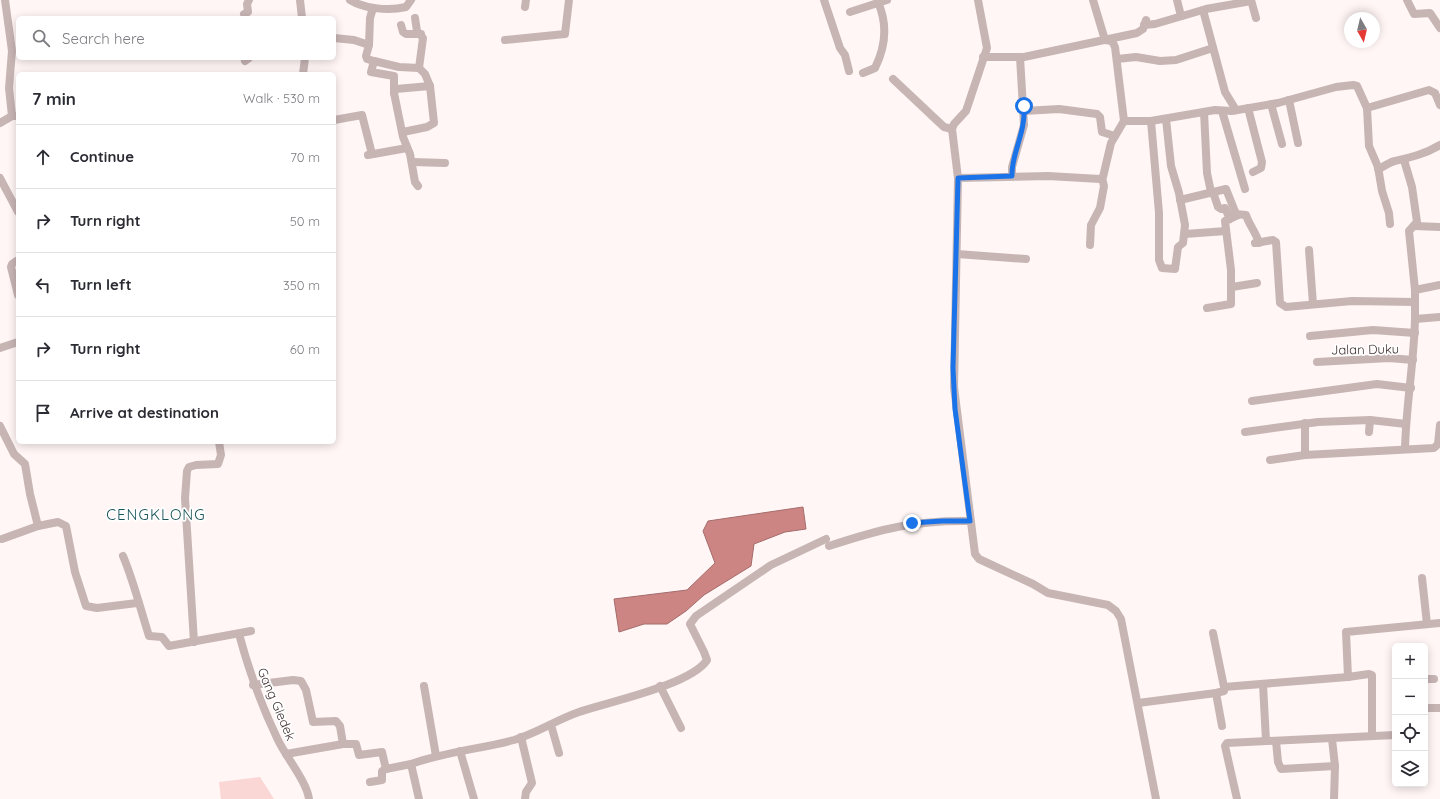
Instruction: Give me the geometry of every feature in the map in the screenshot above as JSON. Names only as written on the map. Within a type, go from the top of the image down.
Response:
[{"type":"street","points":[[0,123],[15,116],[9,88],[12,51],[5,0]]},
{"type":"street","points":[[244,14],[248,12],[247,4],[249,0]]},
{"type":"street","points":[[300,0],[302,16]]},
{"type":"street","points":[[350,0],[373,8],[402,8],[409,5],[410,0]]},
{"type":"street","points":[[505,40],[565,34],[569,0]]},
{"type":"street","points":[[824,0],[840,48],[845,55],[849,71]]},
{"type":"street","points":[[850,12],[887,0]]},
{"type":"street","points":[[978,0],[987,45],[966,111],[954,124],[952,129],[958,178],[954,323],[954,387],[975,554],[980,559],[1033,584],[1048,593],[1108,605],[1116,611],[1122,619],[1156,799]]},
{"type":"street","points":[[1094,0],[1105,40]]},
{"type":"street","points":[[1177,0],[1181,16]]},
{"type":"street","points":[[983,57],[1020,57],[1137,33],[1141,31],[1145,23],[1155,24],[1203,10],[1218,3],[1251,0],[1256,18]]},
{"type":"street","points":[[1407,0],[1414,14],[1428,12],[1440,28]]},
{"type":"street","points":[[863,73],[875,68],[880,59],[885,38],[884,18],[878,2]]},
{"type":"street","points":[[373,8],[368,29],[369,45],[366,56],[367,59],[399,67],[419,68],[425,74],[430,86],[434,123],[427,127],[403,132]]},
{"type":"street","points":[[1203,10],[1225,92],[1236,110]]},
{"type":"street","points":[[415,18],[417,31],[423,38],[419,68]]},
{"type":"street","points":[[401,25],[403,32],[406,34],[421,34]]},
{"type":"street","points":[[336,38],[354,40],[369,45]]},
{"type":"street","points":[[1090,245],[1091,225],[1100,208],[1104,186],[1102,178],[1111,143],[1124,121],[1114,43],[1105,40]]},
{"type":"street","points":[[1116,59],[1136,57],[1160,61],[1176,60],[1214,48]]},
{"type":"street","points":[[1012,176],[1012,167],[1024,124],[1020,57]]},
{"type":"street","points":[[303,72],[305,60]]},
{"type":"street","points":[[374,61],[371,72],[394,76],[394,93],[407,148],[412,162],[415,182],[418,186]]},
{"type":"street","points":[[893,79],[944,127],[952,129]]},
{"type":"street","points":[[1124,121],[1151,121],[1204,112],[1236,110],[1289,100],[1336,87],[1355,85],[1360,91],[1368,108],[1369,146],[1378,170],[1382,191],[1389,213],[1390,224]]},
{"type":"street","points":[[394,93],[396,90],[430,86]]},
{"type":"street","points":[[1368,108],[1426,90],[1438,91],[1440,105]]},
{"type":"street","points":[[1289,100],[1298,143]]},
{"type":"street","points":[[1271,104],[1282,144]]},
{"type":"street","points":[[1248,108],[1262,162],[1261,168],[1253,172]]},
{"type":"street","points":[[1024,111],[1059,109],[1097,114],[1100,117],[1102,132],[1115,136]]},
{"type":"street","points":[[1222,111],[1245,189]]},
{"type":"street","points":[[1204,112],[1207,173],[1218,207],[1220,209],[1225,208],[1230,219]]},
{"type":"street","points":[[336,120],[362,116],[370,154],[407,148]]},
{"type":"street","points":[[1151,121],[1159,213],[1159,260],[1162,268],[1176,269],[1178,247],[1184,243],[1185,234],[1180,200],[1171,166],[1166,119]]},
{"type":"street","points":[[1378,170],[1393,161],[1404,160],[1430,151],[1440,145]]},
{"type":"street","points":[[1404,160],[1412,187],[1417,222],[1409,231],[1415,290],[1415,333],[1405,449]]},
{"type":"street","points":[[412,162],[445,163]]},
{"type":"street","points":[[958,178],[1012,176],[1092,180],[1102,178]]},
{"type":"street","points":[[0,178],[16,208]]},
{"type":"street","points":[[1180,200],[1226,189],[1238,215]]},
{"type":"street","points":[[1207,308],[1231,304],[1232,287],[1225,221],[1238,215],[1246,215],[1247,223],[1256,232],[1257,243],[1273,240],[1276,242],[1280,303],[1286,307],[1352,301],[1415,302]]},
{"type":"street","points":[[1415,226],[1440,226]]},
{"type":"street","points":[[1185,234],[1226,230]]},
{"type":"street","points":[[1309,250],[1313,304]]},
{"type":"street","points":[[957,254],[1026,259]]},
{"type":"street","points":[[16,261],[12,264],[11,268],[16,287]]},
{"type":"street","points":[[1232,287],[1257,283]]},
{"type":"street","points":[[1415,290],[1440,285]]},
{"type":"street","points":[[1415,319],[1440,317]]},
{"type":"street","points":[[1310,336],[1373,330],[1415,333]]},
{"type":"street","points":[[0,348],[16,343]]},
{"type":"street","name":"Jalan Duku","points":[[1317,362],[1389,358],[1413,360]]},
{"type":"street","points":[[1252,400],[1377,384],[1411,388]]},
{"type":"street","points":[[1245,432],[1305,423],[1370,420],[1406,424]]},
{"type":"street","points":[[1369,432],[1370,420]]},
{"type":"street","points":[[1305,423],[1305,455]]},
{"type":"street","points":[[0,426],[14,454],[25,464],[30,494],[38,526]]},
{"type":"street","points":[[1270,460],[1305,455],[1437,447],[1440,426]]},
{"type":"street","points":[[194,642],[187,548],[185,484],[189,467],[218,464],[221,455],[219,444]]},
{"type":"street","points":[[370,782],[382,780],[382,771],[386,769],[411,764],[436,756],[521,738],[578,712],[689,676],[698,670],[707,660],[691,626],[691,622],[696,616],[772,565],[828,543],[912,523],[970,521]]},
{"type":"street","points":[[2,539],[38,526],[58,522],[66,526],[75,572],[86,606],[97,608],[137,603]]},
{"type":"street","points":[[123,556],[134,582],[137,603],[149,636],[162,637],[169,646],[251,631]]},
{"type":"street","points":[[1422,578],[1427,624]]},
{"type":"street","points":[[1348,677],[1345,635],[1347,631],[1440,623]]},
{"type":"street","points":[[1138,703],[1224,691],[1212,633]]},
{"type":"street","name":"Gang Gledek","points":[[239,634],[253,685],[286,754],[307,788],[309,799]]},
{"type":"street","points":[[1224,687],[1369,674],[1372,675],[1372,736]]},
{"type":"street","points":[[1428,679],[1434,679]]},
{"type":"street","points":[[253,685],[300,680],[306,690],[312,720],[316,722],[336,721],[340,726],[343,744]]},
{"type":"street","points":[[1263,684],[1266,741]]},
{"type":"street","points":[[424,686],[436,756]]},
{"type":"street","points":[[660,686],[681,728]]},
{"type":"street","points":[[1216,693],[1222,726]]},
{"type":"street","points":[[1428,708],[1440,708]]},
{"type":"street","points":[[551,725],[558,753]]},
{"type":"street","points":[[1237,799],[1226,744],[1392,735]]},
{"type":"street","points":[[521,738],[532,784],[526,792],[526,799]]},
{"type":"street","points":[[1332,739],[1335,766],[1334,799]]},
{"type":"street","points":[[1276,741],[1278,762],[1281,769],[1335,766]]},
{"type":"street","points":[[286,754],[343,744],[355,744],[359,755],[382,752],[386,769]]},
{"type":"street","points":[[460,751],[474,799]]},
{"type":"street","points":[[411,764],[419,799]]},
{"type":"shaded area","points":[[803,507],[806,529],[785,532],[754,544],[751,566],[704,595],[686,611],[667,624],[644,624],[619,632],[614,599],[687,590],[715,563],[703,531],[708,521]]},
{"type":"shaded area","points":[[260,777],[274,799],[221,799],[219,782]]},
{"type":"district","name":"CENGKLONG","points":[[156,515]]},
{"type":"route","points":[[912,523],[970,521],[962,450],[955,409],[953,368],[958,178],[970,176],[1012,176],[1012,167],[1024,124],[1024,106]]}]
